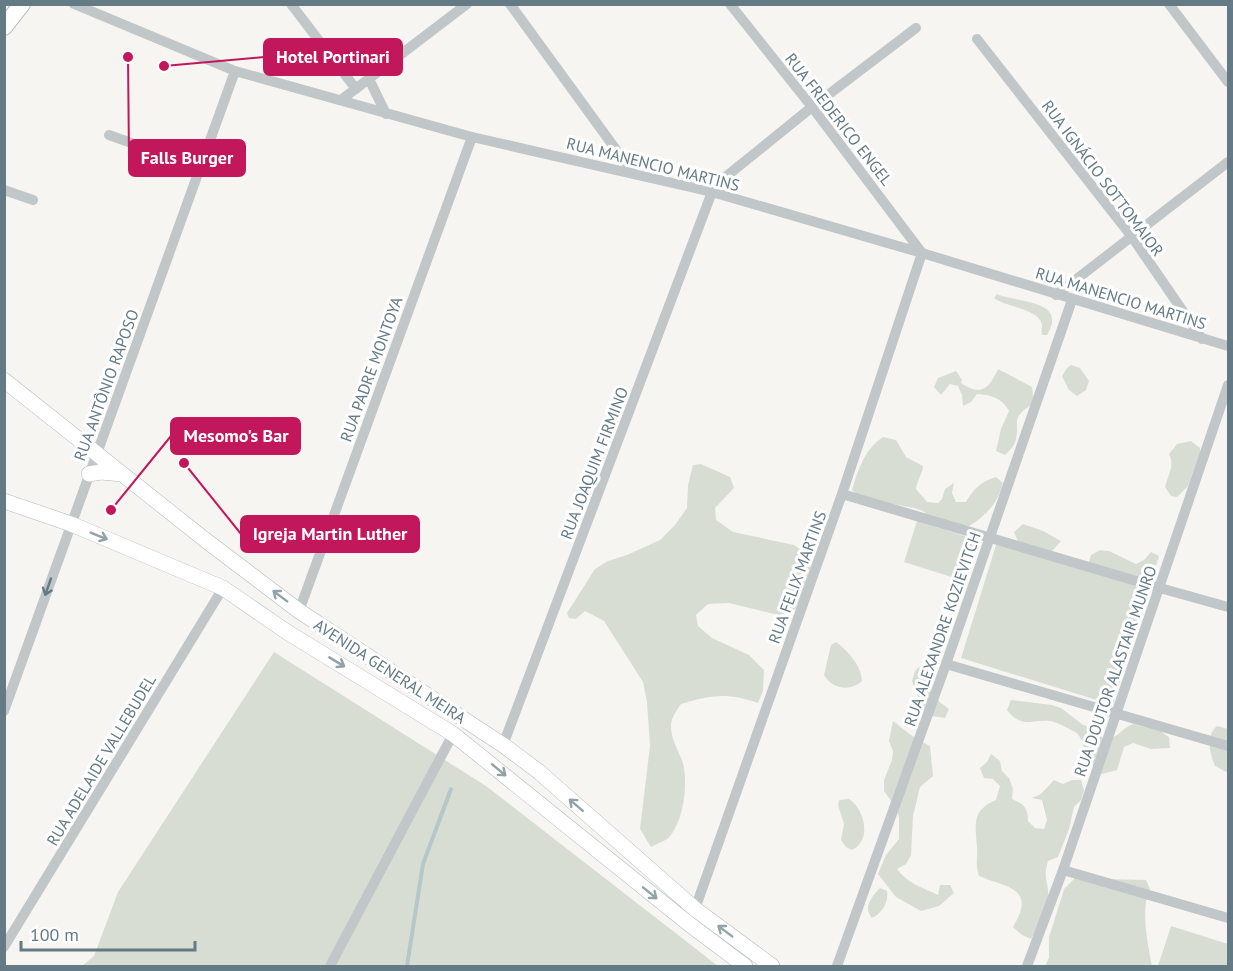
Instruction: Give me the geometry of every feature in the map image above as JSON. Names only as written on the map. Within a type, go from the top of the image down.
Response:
[{"type":"main road","points":[[4,27],[22,4]]},
{"type":"main road","name":"AVENIDA GENERAL MEIRA","points":[[4,380],[204,539],[299,611],[503,745],[538,771],[695,909],[772,966]]},
{"type":"main road","points":[[88,474],[101,472],[122,474]]},
{"type":"main road","name":"AVENIDA GENERAL MEIRA","points":[[4,501],[70,524],[223,588],[287,632],[453,734],[689,924],[746,966]]},
{"type":"main road","points":[[287,632],[299,611]]},
{"type":"street","name":"RUA MANENCIO MARTINS","points":[[74,4],[235,70],[472,137],[712,192],[1228,346]]},
{"type":"street","points":[[291,4],[356,89]]},
{"type":"street","points":[[341,100],[467,4]]},
{"type":"street","points":[[510,4],[633,173]]},
{"type":"street","name":"RUA FREDERICO ENGEL","points":[[730,4],[812,106],[922,253]]},
{"type":"street","points":[[1169,4],[1228,82]]},
{"type":"street","points":[[712,192],[723,179],[812,106],[916,28]]},
{"type":"street","name":"RUA IGNÁCIO SOTTOMAIOR","points":[[977,39],[1132,237],[1202,339]]},
{"type":"street","name":"RUA ANTÔNIO RAPOSO","points":[[4,711],[235,70]]},
{"type":"street","points":[[369,79],[386,114]]},
{"type":"street","points":[[109,135],[201,168]]},
{"type":"street","name":"RUA PADRE MONTOYA","points":[[299,611],[472,137]]},
{"type":"street","points":[[1056,295],[1228,162]]},
{"type":"street","points":[[4,190],[33,201]]},
{"type":"street","name":"RUA JOAQUIM FIRMINO","points":[[503,745],[712,192]]},
{"type":"street","name":"RUA FELIX MARTINS","points":[[695,909],[842,494],[922,253]]},
{"type":"street","name":"RUA ALEXANDRE KOZIEVITCH","points":[[837,966],[946,664],[1072,300]]},
{"type":"street","name":"RUA DOUTOR ALASTAIR MUNRO","points":[[1027,966],[1063,870],[1228,385]]},
{"type":"street","points":[[842,494],[1228,607]]},
{"type":"street","name":"RUA ADELAIDE VALLEBUDEL","points":[[4,947],[223,588]]},
{"type":"street","points":[[946,664],[1228,746]]},
{"type":"street","points":[[330,966],[453,734]]},
{"type":"street","points":[[1063,870],[1228,918]]},
{"type":"shaded area","points":[[997,294],[1037,304],[1046,309],[1051,315],[1052,323],[1047,335],[1042,335],[1042,325],[1035,315],[999,301],[994,298]]},
{"type":"shaded area","points":[[1071,365],[1080,368],[1089,381],[1086,390],[1077,396],[1069,390],[1062,376]]},
{"type":"shaded area","points":[[998,369],[1032,387],[1033,397],[1031,405],[1018,417],[1015,442],[1005,455],[996,451],[1001,429],[1009,411],[1000,400],[992,396],[977,394],[971,402],[963,406],[958,386],[950,384],[941,395],[934,387],[938,378],[956,371],[962,380],[961,383],[980,390],[988,385]]},
{"type":"shaded area","points":[[883,437],[896,440],[906,457],[923,466],[916,489],[927,502],[938,503],[945,489],[954,483],[952,493],[956,502],[966,502],[978,486],[996,477],[1003,483],[995,503],[981,518],[969,526],[931,518],[923,511],[914,508],[860,498],[852,490],[857,474],[871,448]]},
{"type":"shaded area","points":[[1191,441],[1200,448],[1200,453],[1188,486],[1177,497],[1171,496],[1165,487],[1171,467],[1169,454],[1177,444]]},
{"type":"shaded area","points":[[701,464],[730,477],[734,488],[715,508],[716,520],[733,532],[794,545],[812,558],[811,566],[798,606],[787,617],[729,603],[708,604],[696,615],[698,626],[712,638],[749,655],[764,670],[763,691],[758,703],[738,697],[720,696],[701,698],[681,704],[673,717],[671,730],[684,768],[684,801],[673,832],[667,839],[651,847],[640,829],[650,746],[647,702],[643,682],[604,621],[585,611],[576,619],[569,618],[567,613],[595,569],[608,561],[660,540],[675,525],[687,508],[688,485],[693,465]]},
{"type":"shaded area","points":[[917,521],[977,540],[964,581],[904,562]]},
{"type":"shaded area","points":[[1023,524],[1061,541],[1051,552],[1020,546],[1014,532]]},
{"type":"shaded area","points":[[997,542],[1148,589],[1113,705],[961,658]]},
{"type":"shaded area","points":[[1100,550],[1109,551],[1136,564],[1144,560],[1151,552],[1159,556],[1154,568],[1148,574],[1129,577],[1088,565],[1091,555]]},
{"type":"shaded area","points":[[836,642],[857,664],[861,675],[862,681],[852,687],[836,686],[824,675],[831,645]]},
{"type":"shaded area","points":[[274,652],[486,786],[718,966],[82,966],[94,956],[118,892]]},
{"type":"shaded area","points":[[919,667],[934,696],[949,709],[945,718],[932,716],[923,710],[912,681]]},
{"type":"shaded area","points":[[1011,700],[1061,708],[1083,725],[1092,728],[1106,741],[1133,724],[1160,731],[1169,737],[1170,748],[1151,749],[1133,743],[1124,747],[1117,770],[1102,774],[1091,763],[1081,739],[1075,732],[1054,722],[1018,720],[1007,710]]},
{"type":"shaded area","points":[[893,721],[930,746],[933,776],[920,787],[913,816],[911,855],[906,864],[897,869],[911,882],[938,895],[940,885],[950,885],[954,893],[939,906],[921,911],[896,897],[878,874],[886,855],[899,839],[899,817],[896,808],[884,791],[884,780],[892,760],[893,751],[889,741]]},
{"type":"shaded area","points":[[1217,726],[1228,729],[1228,773],[1215,766],[1212,756],[1210,740]]},
{"type":"shaded area","points":[[991,754],[1000,761],[1002,771],[1009,778],[1013,789],[1012,799],[1024,807],[1028,821],[1035,828],[1044,829],[1047,820],[1042,800],[1032,798],[1041,794],[1054,780],[1063,784],[1072,780],[1081,780],[1084,790],[1081,800],[1074,807],[1069,829],[1058,857],[1048,861],[1047,901],[1031,939],[1013,927],[1020,914],[1022,904],[1020,896],[1008,887],[979,876],[978,872],[977,819],[983,808],[996,800],[1000,786],[993,779],[984,778],[980,768]]},
{"type":"shaded area","points":[[849,799],[859,810],[864,825],[862,840],[852,850],[846,847],[841,840],[844,824],[838,805],[839,800]]},
{"type":"shaded area","points":[[1078,875],[1105,879],[1146,880],[1150,889],[1145,917],[1152,966],[1045,966],[1049,958],[1049,937],[1064,889]]},
{"type":"shaded area","points":[[880,888],[887,891],[886,903],[882,911],[872,918],[868,906]]},
{"type":"shaded area","points":[[1171,926],[1228,944],[1228,966],[1158,966]]},
{"type":"waterway","points":[[407,966],[423,864],[451,789]]},
{"type":"place","name":"Falls Burger","points":[[128,57]]},
{"type":"place","name":"Hotel Portinari","points":[[164,66]]},
{"type":"place","name":"Igreja Martin Luther","points":[[184,463]]},
{"type":"place","name":"Mesomo's Bar","points":[[111,510]]}]
